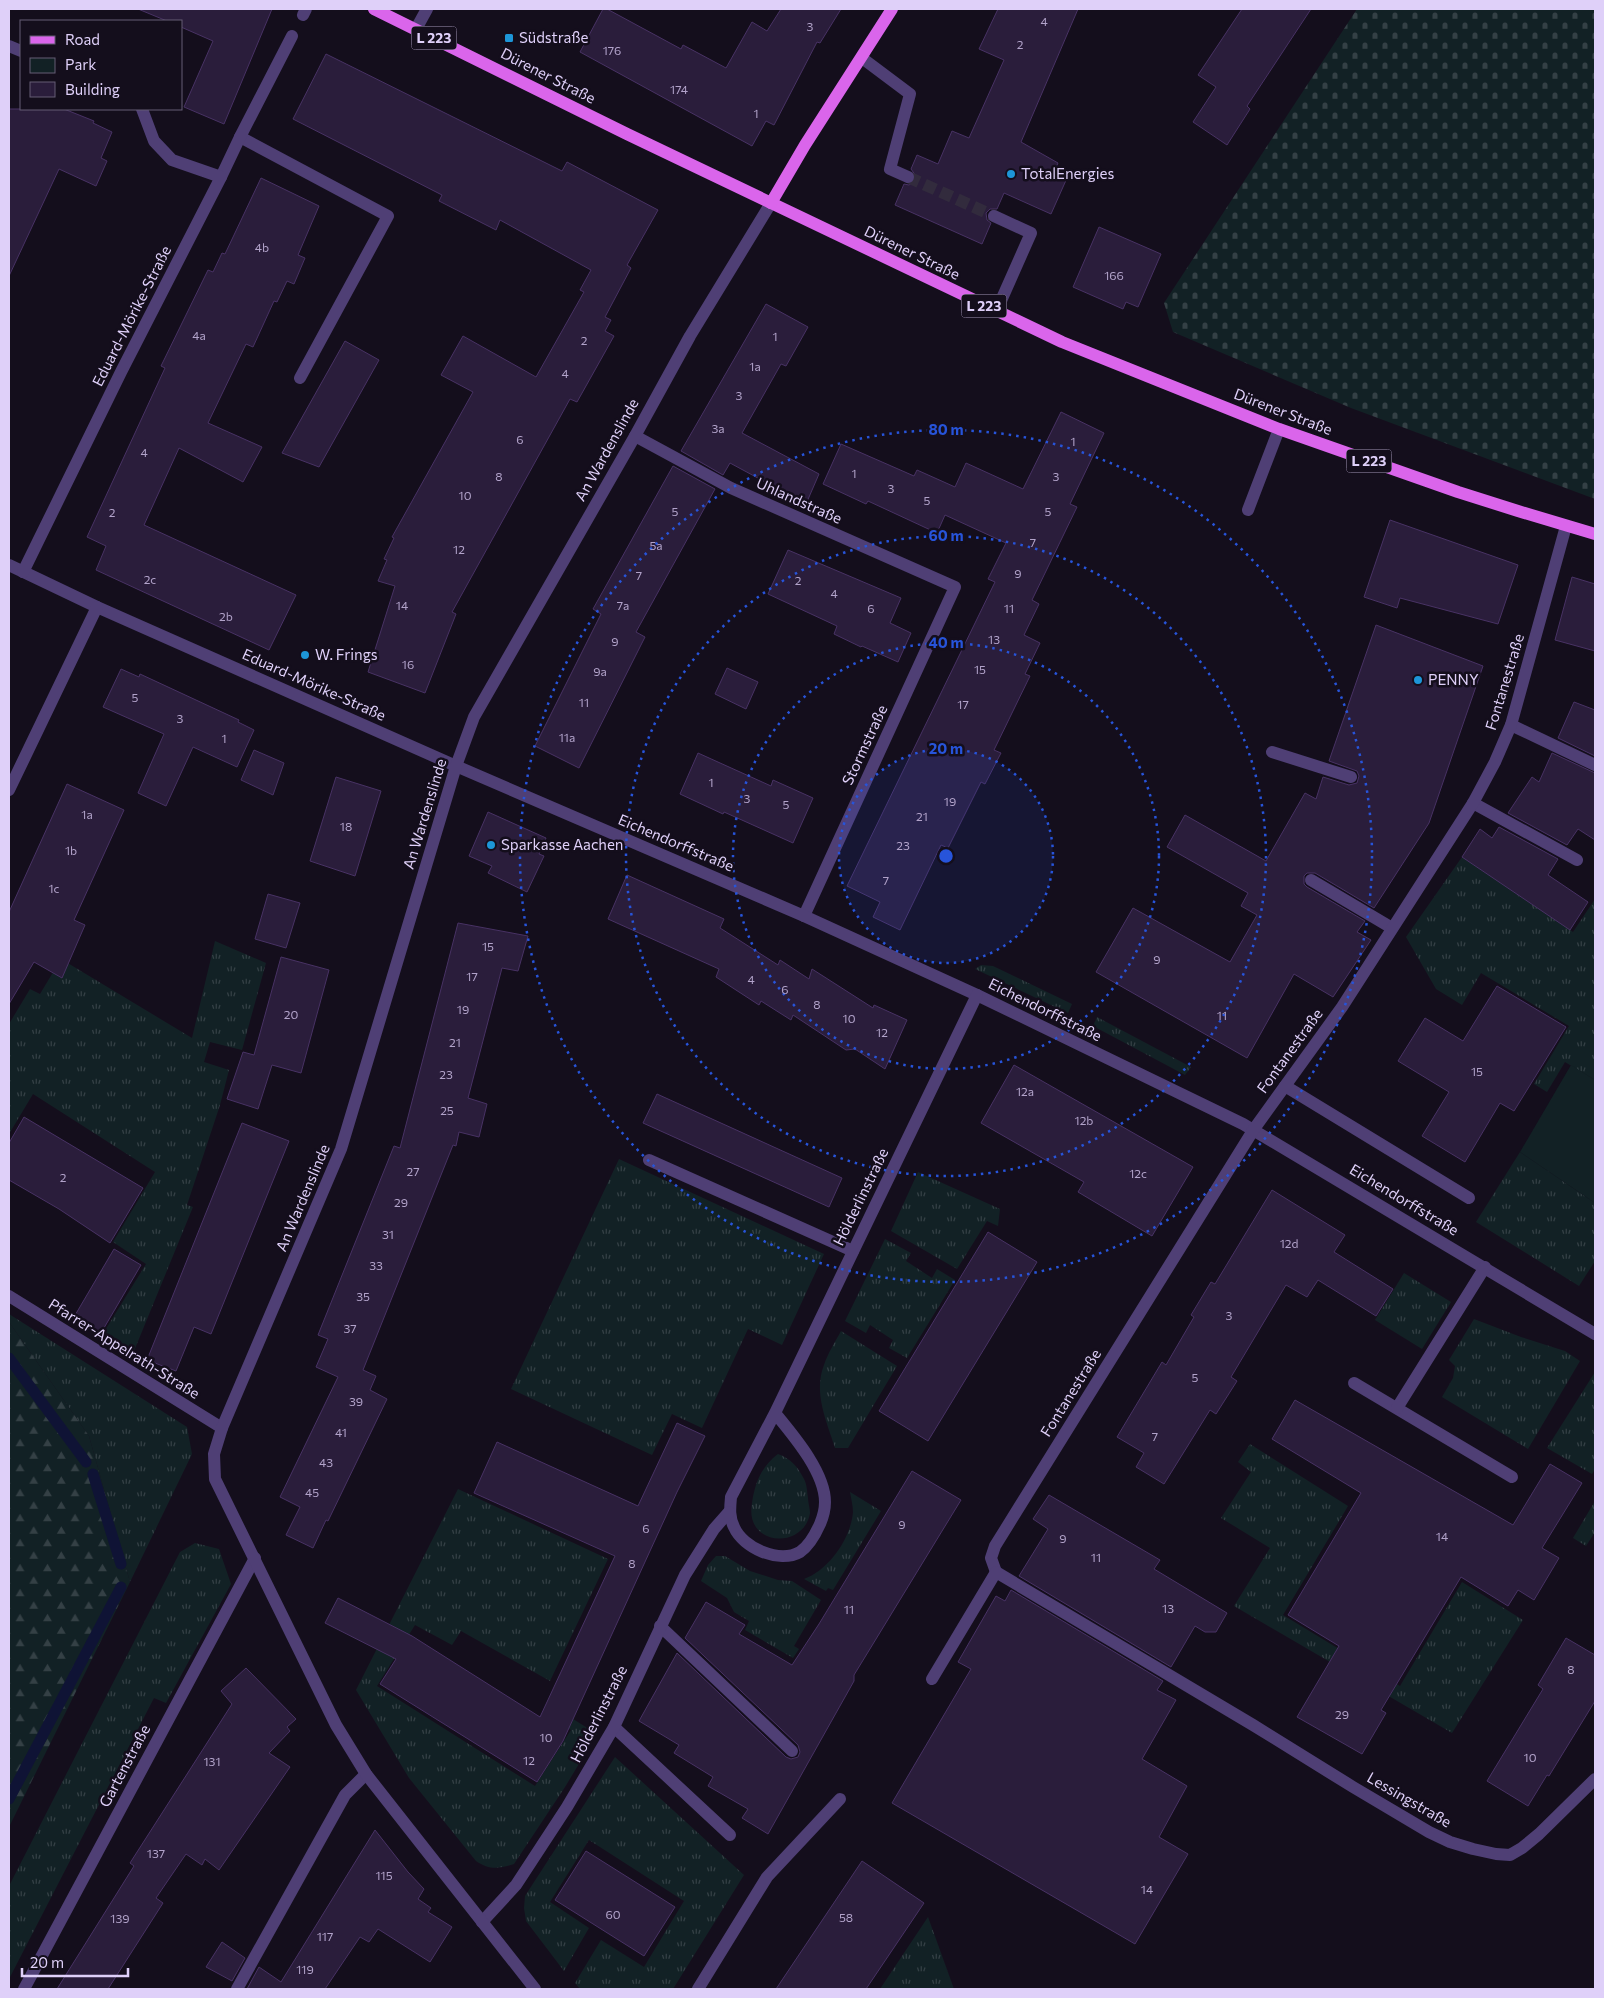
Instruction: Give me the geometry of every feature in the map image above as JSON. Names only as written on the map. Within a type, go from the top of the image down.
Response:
[{"type":"main road","name":"Dürener Straße","points":[[374,9],[996,312],[1062,342],[1279,429],[1458,492],[1595,534]]},
{"type":"main road","points":[[771,203],[805,145],[892,9]]},
{"type":"street","points":[[416,29],[428,9]]},
{"type":"street","points":[[142,110],[154,141],[172,160],[221,177],[292,36]]},
{"type":"street","points":[[862,58],[910,94],[890,169],[908,177]]},
{"type":"street","points":[[240,136],[388,216],[300,378]]},
{"type":"street","name":"Eduard-Mörike-Straße","points":[[22,572],[121,372],[221,177]]},
{"type":"street","name":"An Wardenslinde","points":[[255,1558],[215,1479],[214,1454],[222,1428],[342,1149],[456,766],[474,717],[690,336],[771,203]]},
{"type":"street","points":[[994,216],[1031,233],[996,312]]},
{"type":"street","points":[[1248,510],[1279,429]]},
{"type":"street","name":"Uhlandstraße","points":[[635,436],[731,488],[955,587]]},
{"type":"street","name":"Fontanestraße","points":[[996,1572],[992,1558],[996,1546],[1254,1130],[1342,1007],[1473,803],[1495,762],[1511,725],[1566,526]]},
{"type":"street","name":"Eduard-Mörike-Straße","points":[[9,565],[97,607],[456,766]]},
{"type":"street","name":"Stormstraße","points":[[804,916],[955,587]]},
{"type":"street","points":[[9,790],[97,607]]},
{"type":"street","points":[[1511,725],[1595,765]]},
{"type":"street","points":[[1272,752],[1352,777]]},
{"type":"street","name":"Eichendorffstraße","points":[[456,766],[804,916],[977,995],[1254,1130],[1595,1334]]},
{"type":"street","points":[[1473,803],[1577,860]]},
{"type":"street","points":[[1311,880],[1392,928]]},
{"type":"street","name":"Hölderlinstraße","points":[[482,1922],[516,1886],[566,1807],[614,1727],[685,1575],[714,1529],[729,1512],[731,1497],[775,1413],[977,995]]},
{"type":"street","points":[[1285,1086],[1469,1198]]},
{"type":"street","points":[[649,1160],[853,1251]]},
{"type":"street","points":[[1397,1408],[1484,1267]]},
{"type":"street","name":"Pfarrer-Appelrath-Straße","points":[[9,1296],[222,1428]]},
{"type":"street","points":[[1354,1383],[1512,1477]]},
{"type":"street","points":[[729,1512],[734,1528],[745,1542],[758,1550],[769,1553],[780,1555],[800,1552],[817,1530],[823,1516],[825,1501],[822,1487],[803,1447],[775,1413]]},
{"type":"street","points":[[255,1558],[336,1725],[366,1774],[535,1989]]},
{"type":"street","name":"Gartenstraße","points":[[24,1989],[255,1558]]},
{"type":"street","points":[[932,1680],[996,1572]]},
{"type":"street","name":"Lessingstraße","points":[[996,1572],[1253,1724],[1429,1832],[1450,1842],[1496,1854],[1510,1854],[1522,1848],[1595,1779]]},
{"type":"street","points":[[660,1626],[792,1750]]},
{"type":"street","points":[[614,1727],[730,1836]]},
{"type":"street","points":[[237,1989],[345,1795],[366,1774]]},
{"type":"street","points":[[698,1989],[768,1877],[840,1799]]},
{"type":"green space","points":[[1357,9],[1595,9],[1595,499],[1351,408],[1173,332],[1164,303]]},
{"type":"green space","points":[[1462,857],[1573,932],[1595,899],[1595,1080],[1565,1062],[1547,1092],[1534,1084],[1569,1026],[1481,973],[1462,1005],[1436,989],[1406,937]]},
{"type":"green space","points":[[215,941],[266,963],[242,1050],[210,1042],[204,1062],[229,1070],[220,1105],[187,1205],[193,1207],[134,1351],[104,1332],[146,1264],[113,1242],[155,1172],[33,1094],[9,1134],[9,1024],[30,989],[40,994],[61,959],[192,1038]]},
{"type":"green space","points":[[981,965],[993,966],[1072,1004],[1068,1013],[975,969]]},
{"type":"green space","points":[[1097,1017],[1191,1067],[1185,1075],[1093,1026]]},
{"type":"green space","points":[[1571,1065],[1595,1080],[1595,1203],[1520,1152]]},
{"type":"green space","points":[[1520,1152],[1595,1203],[1595,1261],[1579,1286],[1476,1222]]},
{"type":"green space","points":[[619,1159],[824,1254],[782,1345],[748,1329],[702,1428],[672,1414],[652,1455],[511,1389]]},
{"type":"green space","points":[[918,1172],[1000,1209],[998,1226],[987,1221],[957,1269],[891,1231]]},
{"type":"green space","points":[[885,1239],[911,1253],[906,1261],[932,1278],[937,1269],[955,1280],[907,1358],[889,1348],[893,1340],[870,1325],[866,1333],[845,1321]]},
{"type":"green space","points":[[1404,1273],[1451,1302],[1422,1349],[1375,1320]]},
{"type":"green space","points":[[9,1314],[187,1427],[192,1454],[130,1582],[89,1436],[9,1322]]},
{"type":"green space","points":[[1474,1319],[1565,1351],[1580,1361],[1528,1449],[1442,1397],[1453,1378],[1455,1366],[1449,1360]]},
{"type":"green space","points":[[9,1322],[89,1436],[130,1582],[9,1827]]},
{"type":"green space","points":[[841,1331],[897,1366],[848,1448],[835,1448],[822,1407],[820,1386],[824,1365]]},
{"type":"green space","points":[[1595,1372],[1595,1469],[1592,1474],[1547,1448]]},
{"type":"green space","points":[[1250,1444],[1348,1506],[1283,1615],[1400,1686],[1462,1582],[1523,1620],[1452,1733],[1234,1606],[1270,1548],[1221,1518],[1251,1472],[1238,1462]]},
{"type":"green space","points":[[778,1454],[790,1461],[802,1475],[805,1481],[810,1513],[805,1525],[797,1533],[787,1538],[765,1535],[757,1528],[752,1518],[752,1503],[760,1476],[767,1464]]},
{"type":"green space","points":[[458,1489],[608,1559],[550,1681],[461,1631],[452,1645],[415,1625],[377,1686],[535,1786],[571,1730],[568,1728],[573,1719],[597,1734],[565,1787],[514,1864],[499,1868],[485,1866],[476,1861],[409,1778],[356,1690]]},
{"type":"green space","points":[[850,1492],[881,1511],[833,1590],[828,1588],[826,1591],[804,1579],[813,1575],[830,1561],[843,1542],[848,1532],[853,1512]]},
{"type":"green space","points":[[1595,1501],[1595,1532],[1586,1546],[1573,1538]]},
{"type":"green space","points":[[195,1543],[219,1549],[231,1584],[166,1703],[154,1698],[9,1979],[9,1886],[180,1552]]},
{"type":"green space","points":[[716,1556],[725,1556],[750,1571],[778,1580],[792,1581],[821,1600],[794,1646],[799,1649],[793,1658],[745,1630],[749,1621],[734,1612],[727,1598],[701,1581],[708,1565]]},
{"type":"green space","points":[[615,1757],[744,1875],[673,1989],[580,1989],[575,1983],[601,1940],[644,1967],[684,1901],[589,1840],[550,1902],[589,1928],[564,1971],[526,1921],[525,1896]]},
{"type":"green space","points":[[928,1917],[954,1989],[880,1989]]},
{"type":"building","points":[[138,9],[272,9],[224,124],[184,107],[213,41],[182,27],[182,20],[165,20]]},
{"type":"building","points":[[603,9],[607,9],[681,49],[683,45],[726,68],[752,22],[767,31],[781,9],[841,9],[820,43],[817,42],[774,125],[766,121],[752,146],[580,52]]},
{"type":"building","points":[[998,9],[1078,9],[1021,142],[1058,163],[1054,172],[1067,178],[1051,214],[1004,193],[997,209],[990,209],[986,213],[987,220],[991,223],[982,244],[895,205],[904,184],[909,185],[915,181],[916,176],[911,169],[917,155],[938,164],[952,131],[969,138],[1004,60],[979,49]]},
{"type":"building","points":[[1242,9],[1311,9],[1247,106],[1250,109],[1227,145],[1193,122],[1216,87],[1198,75]]},
{"type":"building","points":[[326,54],[562,171],[567,162],[658,210],[627,265],[631,268],[605,317],[611,320],[605,331],[614,336],[577,402],[570,399],[452,612],[456,614],[425,693],[368,672],[395,586],[378,581],[387,560],[384,559],[394,538],[392,537],[473,392],[441,375],[463,336],[536,377],[584,292],[580,290],[591,270],[500,220],[496,230],[439,201],[442,195],[293,119]]},
{"type":"building","points":[[9,109],[66,110],[94,121],[93,123],[112,132],[101,158],[107,161],[96,186],[59,169],[9,276]]},
{"type":"building","points":[[261,178],[319,206],[298,255],[305,258],[294,284],[287,281],[277,302],[274,301],[253,347],[246,344],[208,423],[262,447],[243,482],[179,448],[144,525],[296,595],[269,650],[96,570],[106,546],[87,537],[165,368],[161,366],[208,270],[213,272],[222,253],[225,254]]},
{"type":"building","points":[[1099,227],[1161,254],[1138,307],[1126,302],[1123,309],[1073,287]]},
{"type":"building","points":[[766,304],[808,327],[786,366],[781,364],[742,433],[819,474],[806,504],[730,463],[723,475],[681,451]]},
{"type":"building","points":[[345,341],[379,360],[319,467],[282,453]]},
{"type":"building","points":[[1061,412],[1104,433],[1070,504],[1077,507],[1032,600],[1039,604],[1024,635],[1040,643],[1025,674],[1030,676],[994,750],[1001,753],[985,784],[981,782],[948,848],[941,845],[900,930],[873,917],[880,902],[847,886],[995,582],[988,579],[1006,543],[945,515],[937,533],[868,501],[866,504],[823,484],[841,444],[914,476],[917,470],[955,487],[966,463],[1023,489]]},
{"type":"building","points":[[673,466],[715,489],[636,632],[645,637],[579,768],[535,746],[601,614],[593,609]]},
{"type":"building","points":[[1390,520],[1518,565],[1498,624],[1400,598],[1397,608],[1364,597]]},
{"type":"building","points":[[788,550],[901,598],[890,623],[911,633],[898,662],[834,634],[837,626],[768,594]]},
{"type":"building","points":[[1572,577],[1595,584],[1595,651],[1555,640]]},
{"type":"building","points":[[1376,625],[1483,666],[1429,823],[1374,908],[1315,873],[1307,873],[1304,876],[1304,884],[1307,887],[1365,921],[1357,932],[1371,940],[1333,997],[1294,974],[1247,1058],[1096,972],[1133,908],[1230,962],[1257,915],[1241,906],[1248,893],[1167,847],[1185,815],[1266,861],[1305,793],[1316,799],[1323,777],[1349,785],[1357,783],[1359,776],[1357,771],[1329,761]]},
{"type":"building","points":[[727,668],[758,682],[746,709],[715,694]]},
{"type":"building","points":[[121,669],[139,677],[140,674],[239,720],[238,722],[254,730],[237,767],[193,747],[166,806],[138,793],[164,734],[103,707]]},
{"type":"building","points":[[1574,702],[1595,710],[1595,756],[1558,738]]},
{"type":"building","points":[[254,750],[284,763],[273,795],[241,780]]},
{"type":"building","points":[[698,753],[771,786],[773,780],[813,798],[793,843],[680,794]]},
{"type":"building","points":[[1552,753],[1595,773],[1595,840],[1578,829],[1567,845],[1508,813],[1532,777],[1539,782]]},
{"type":"building","points":[[336,777],[381,791],[355,876],[310,861]]},
{"type":"building","points":[[67,784],[124,810],[74,920],[85,925],[62,978],[34,962],[9,1004],[9,912]]},
{"type":"building","points":[[488,812],[546,838],[539,854],[544,856],[527,892],[488,873],[492,866],[469,856]]},
{"type":"building","points":[[1499,827],[1558,859],[1548,875],[1588,902],[1570,930],[1462,857],[1480,829],[1492,838]]},
{"type":"building","points":[[627,875],[724,919],[720,928],[778,965],[780,960],[809,979],[812,969],[873,1008],[874,1005],[907,1020],[885,1069],[855,1049],[846,1050],[793,1015],[791,1020],[761,1001],[759,1005],[716,977],[719,969],[608,919]]},
{"type":"building","points":[[268,894],[300,903],[286,948],[255,939]]},
{"type":"building","points":[[458,923],[528,936],[518,971],[502,968],[468,1098],[487,1104],[479,1137],[459,1132],[456,1146],[453,1145],[363,1370],[376,1376],[370,1390],[387,1399],[313,1548],[286,1535],[300,1507],[280,1497],[338,1377],[316,1367],[328,1339],[318,1335],[394,1146],[400,1148]]},
{"type":"building","points":[[281,957],[329,970],[301,1073],[272,1065],[258,1109],[227,1099],[243,1052],[254,1055]]},
{"type":"building","points":[[1497,986],[1566,1027],[1514,1111],[1500,1103],[1465,1162],[1422,1136],[1449,1092],[1398,1061],[1425,1018],[1463,1041]]},
{"type":"building","points":[[1014,1065],[1193,1167],[1152,1236],[1078,1192],[1084,1182],[981,1123]]},
{"type":"building","points":[[657,1094],[842,1178],[829,1207],[643,1123]]},
{"type":"building","points":[[24,1117],[143,1188],[110,1243],[59,1209],[9,1180],[9,1143]]},
{"type":"building","points":[[242,1123],[289,1141],[211,1334],[194,1327],[176,1371],[147,1360]]},
{"type":"building","points":[[1272,1190],[1345,1235],[1334,1252],[1393,1289],[1376,1316],[1318,1280],[1307,1297],[1286,1285],[1231,1377],[1237,1381],[1216,1414],[1210,1410],[1164,1484],[1136,1467],[1144,1453],[1117,1437],[1162,1362],[1166,1365],[1194,1317],[1191,1315],[1211,1282],[1215,1284]]},
{"type":"building","points":[[988,1232],[1037,1262],[928,1441],[879,1411]]},
{"type":"building","points":[[114,1249],[141,1265],[101,1333],[74,1317]]},
{"type":"building","points":[[1295,1400],[1513,1525],[1550,1464],[1582,1483],[1542,1548],[1559,1558],[1534,1600],[1518,1590],[1508,1606],[1461,1577],[1381,1710],[1386,1713],[1362,1754],[1297,1717],[1339,1646],[1288,1615],[1361,1493],[1272,1439]]},
{"type":"building","points":[[677,1423],[705,1436],[677,1492],[563,1741],[537,1782],[380,1684],[396,1659],[325,1623],[338,1598],[412,1636],[540,1717],[615,1556],[474,1493],[497,1442],[638,1506]]},
{"type":"building","points":[[912,1471],[961,1500],[854,1675],[854,1681],[768,1834],[742,1818],[748,1809],[708,1786],[713,1777],[674,1753],[679,1745],[639,1721],[677,1653],[786,1757],[791,1759],[798,1757],[800,1752],[798,1745],[685,1638],[706,1602],[745,1625],[739,1634],[792,1665]]},
{"type":"building","points":[[1049,1495],[1160,1560],[1154,1569],[1227,1613],[1216,1632],[1205,1632],[1195,1626],[1171,1667],[1019,1576],[1048,1529],[1033,1519]]},
{"type":"building","points":[[1011,1590],[1163,1681],[1157,1690],[1176,1700],[1142,1759],[1187,1786],[1159,1837],[1188,1854],[1135,1944],[892,1803],[971,1669],[958,1662],[996,1596],[1005,1601]]},
{"type":"building","points":[[1566,1638],[1595,1655],[1595,1701],[1549,1776],[1547,1775],[1528,1806],[1487,1781],[1543,1689],[1538,1685]]},
{"type":"building","points":[[246,1668],[296,1719],[287,1727],[290,1731],[269,1753],[290,1767],[219,1870],[205,1859],[202,1865],[186,1854],[156,1898],[163,1903],[108,1989],[57,1989],[134,1866],[130,1863],[232,1704],[221,1691]]},
{"type":"building","points":[[375,1830],[424,1889],[418,1899],[431,1908],[428,1912],[452,1927],[430,1962],[378,1929],[369,1942],[360,1937],[325,1989],[247,1989],[259,1967],[281,1982]]},
{"type":"building","points":[[586,1851],[675,1907],[644,1956],[555,1900]]},
{"type":"building","points":[[862,1861],[924,1903],[866,1989],[776,1989]]},
{"type":"building","points":[[222,1942],[245,1958],[232,1981],[206,1967]]},
{"type":"waterway","points":[[9,1358],[86,1462]]},
{"type":"waterway","points":[[93,1474],[121,1564]]},
{"type":"waterway","points":[[9,1799],[121,1587]]},
{"type":"tunnel","points":[[908,177],[994,216]]},
{"type":"place","name":"Südstraße","points":[[509,38]]},
{"type":"place","name":"TotalEnergies","points":[[1011,174]]},
{"type":"place","name":"W. Frings","points":[[305,655]]},
{"type":"place","name":"PENNY","points":[[1418,680]]},
{"type":"place","name":"Sparkasse Aachen","points":[[491,845]]}]
